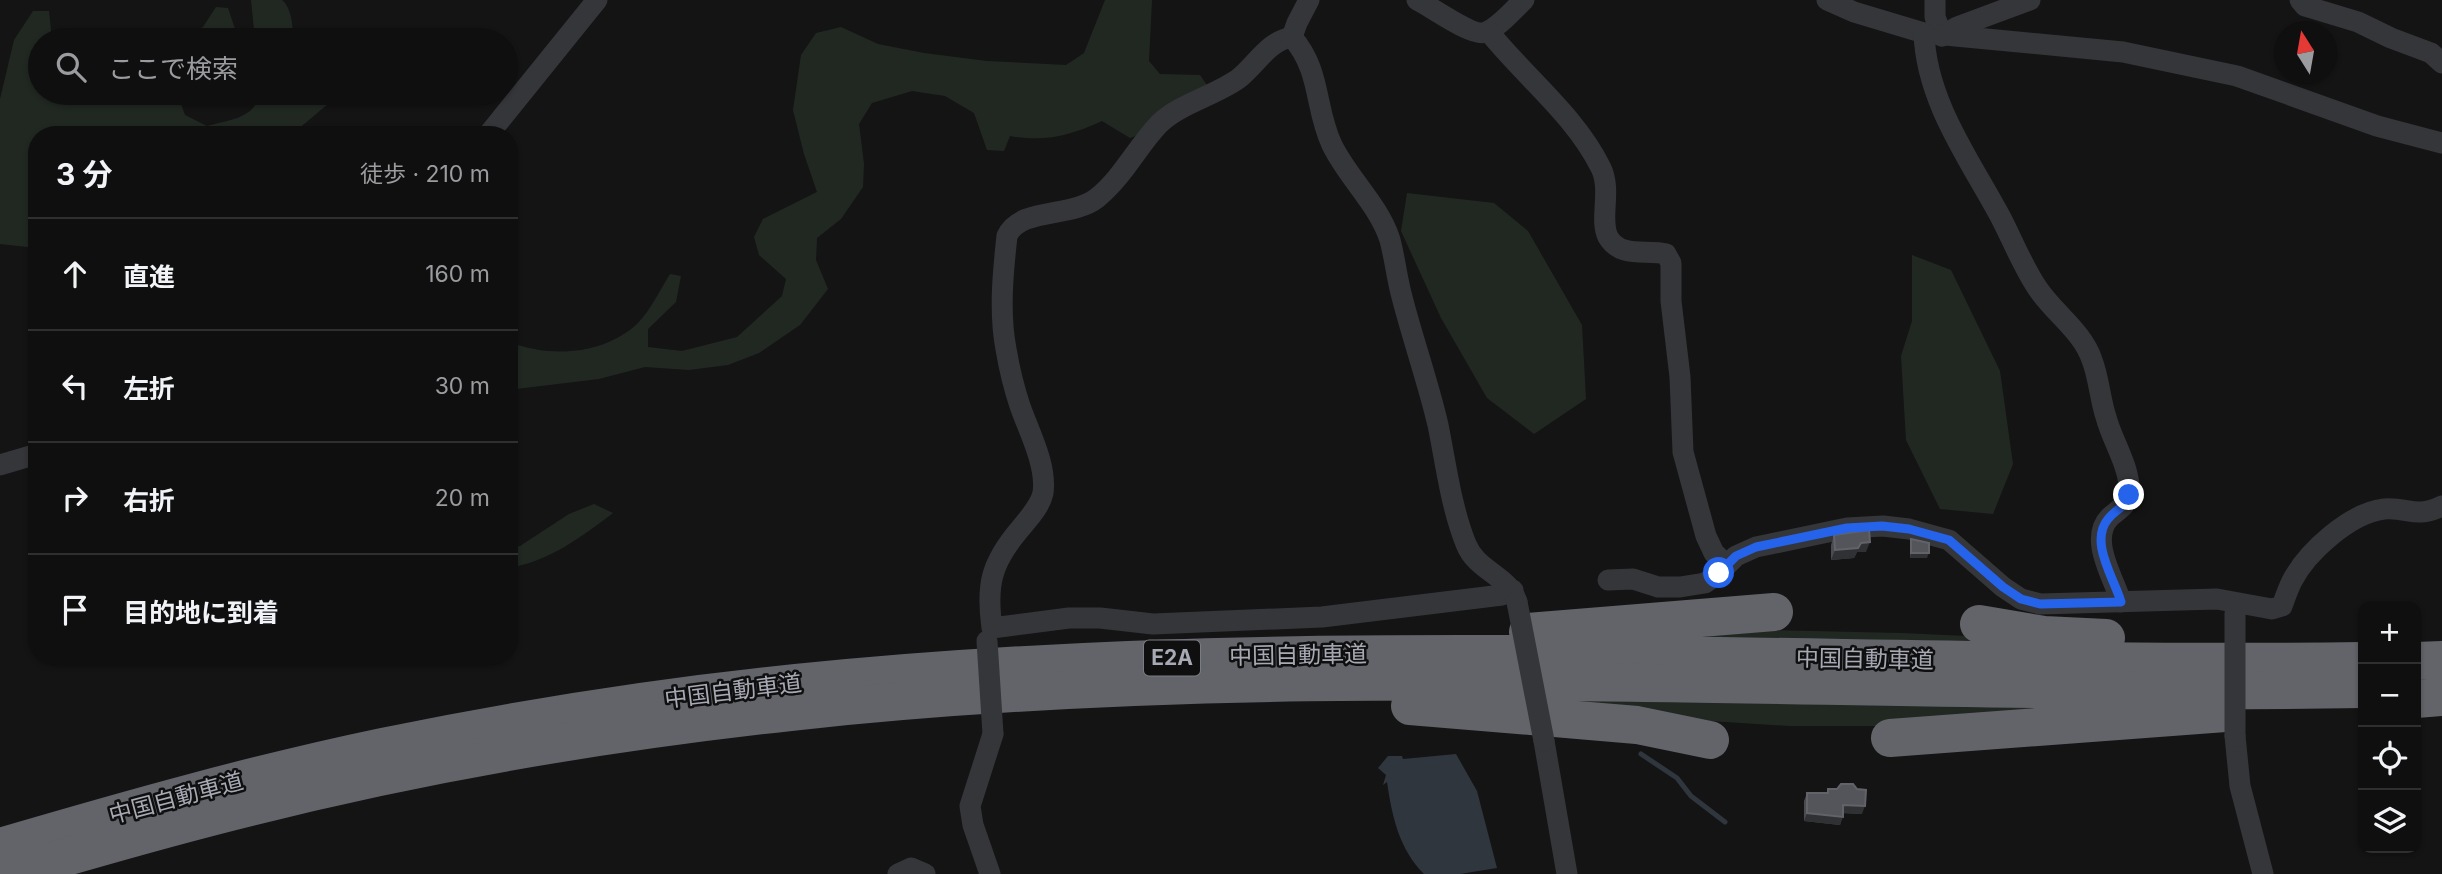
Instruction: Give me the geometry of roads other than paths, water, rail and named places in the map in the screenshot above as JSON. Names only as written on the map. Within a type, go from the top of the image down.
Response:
[{"type":"highway","points":[[1233,655],[1773,612]]},
{"type":"highway","points":[[1979,624],[2044,635],[2344,644],[2358,651]]},
{"type":"highway","name":"中国自動車道","points":[[0,847],[248,778],[377,748],[510,722],[654,700],[797,683],[1093,661],[1233,655],[1480,654],[2003,662],[2358,662]]},
{"type":"highway","points":[[2421,661],[2442,660]]},
{"type":"highway","name":"中国自動車道","points":[[8,874],[254,805],[513,751],[651,729],[947,698],[1132,688],[1396,682],[2358,690]]},
{"type":"highway","points":[[1132,688],[1196,703],[1377,704],[1637,725],[1710,740]]},
{"type":"highway","points":[[2421,689],[2442,688]]},
{"type":"highway","points":[[2421,699],[2442,697]]},
{"type":"highway","points":[[1890,738],[2358,703]]},
{"type":"street","points":[[518,98],[597,0]]},
{"type":"street","points":[[1292,37],[1308,0]]},
{"type":"street","points":[[1417,0],[1468,30],[1480,34],[1489,32],[1524,0]]},
{"type":"street","points":[[1827,0],[1854,12],[1933,35],[2123,52],[2178,62],[2236,76],[2377,126],[2442,143]]},
{"type":"street","points":[[1934,0],[1936,17],[1933,35],[1924,50],[1933,86],[1955,135],[2013,241],[2029,277],[2045,300],[2082,340],[2093,361],[2106,420],[2128,478],[2129,495],[2125,506],[2108,519],[2102,531],[2106,562],[2121,602]]},
{"type":"street","points":[[1933,35],[2030,0]]},
{"type":"street","points":[[2300,0],[2305,6],[2358,22],[2431,53],[2442,63]]},
{"type":"street","points":[[1489,32],[1553,101],[1601,168],[1607,184],[1605,226],[1608,237],[1619,248],[1638,254],[1656,251],[1666,254],[1671,263],[1671,301],[1680,377],[1683,452],[1706,537],[1714,553],[1726,564]]},
{"type":"street","points":[[1292,37],[1309,60],[1324,124],[1332,145],[1349,175],[1382,221],[1390,240],[1402,298],[1434,408],[1466,543],[1481,566],[1515,596],[1567,874]]},
{"type":"street","points":[[990,874],[973,825],[970,806],[993,734],[989,583],[1008,544],[1037,508],[1043,494],[1041,470],[1019,404],[1006,349],[1004,284],[1009,230],[1027,218],[1072,211],[1093,201],[1108,189],[1161,122],[1176,111],[1241,77],[1270,47],[1292,37]]},
{"type":"street","points":[[495,126],[512,105]]},
{"type":"street","points":[[0,465],[28,457]]},
{"type":"street","points":[[1608,580],[1633,579],[1658,587],[1704,583],[1736,556],[1756,547],[1847,528],[1882,526],[1909,529],[1949,540],[2003,587],[2021,599],[2040,604],[2205,599],[2236,607],[2272,609],[2282,606],[2292,580],[2314,550],[2361,516],[2381,509],[2414,513],[2427,512],[2442,506]]},
{"type":"street","points":[[989,634],[1069,618],[1100,618],[1153,624],[1322,617],[1502,595],[1515,596]]},
{"type":"street","points":[[2236,607],[2235,736],[2240,786],[2263,874]]},
{"type":"street","points":[[898,874],[911,868],[925,874]]},
{"type":"waterway","points":[[1641,754],[1677,778],[1691,796],[1725,822]]}]
